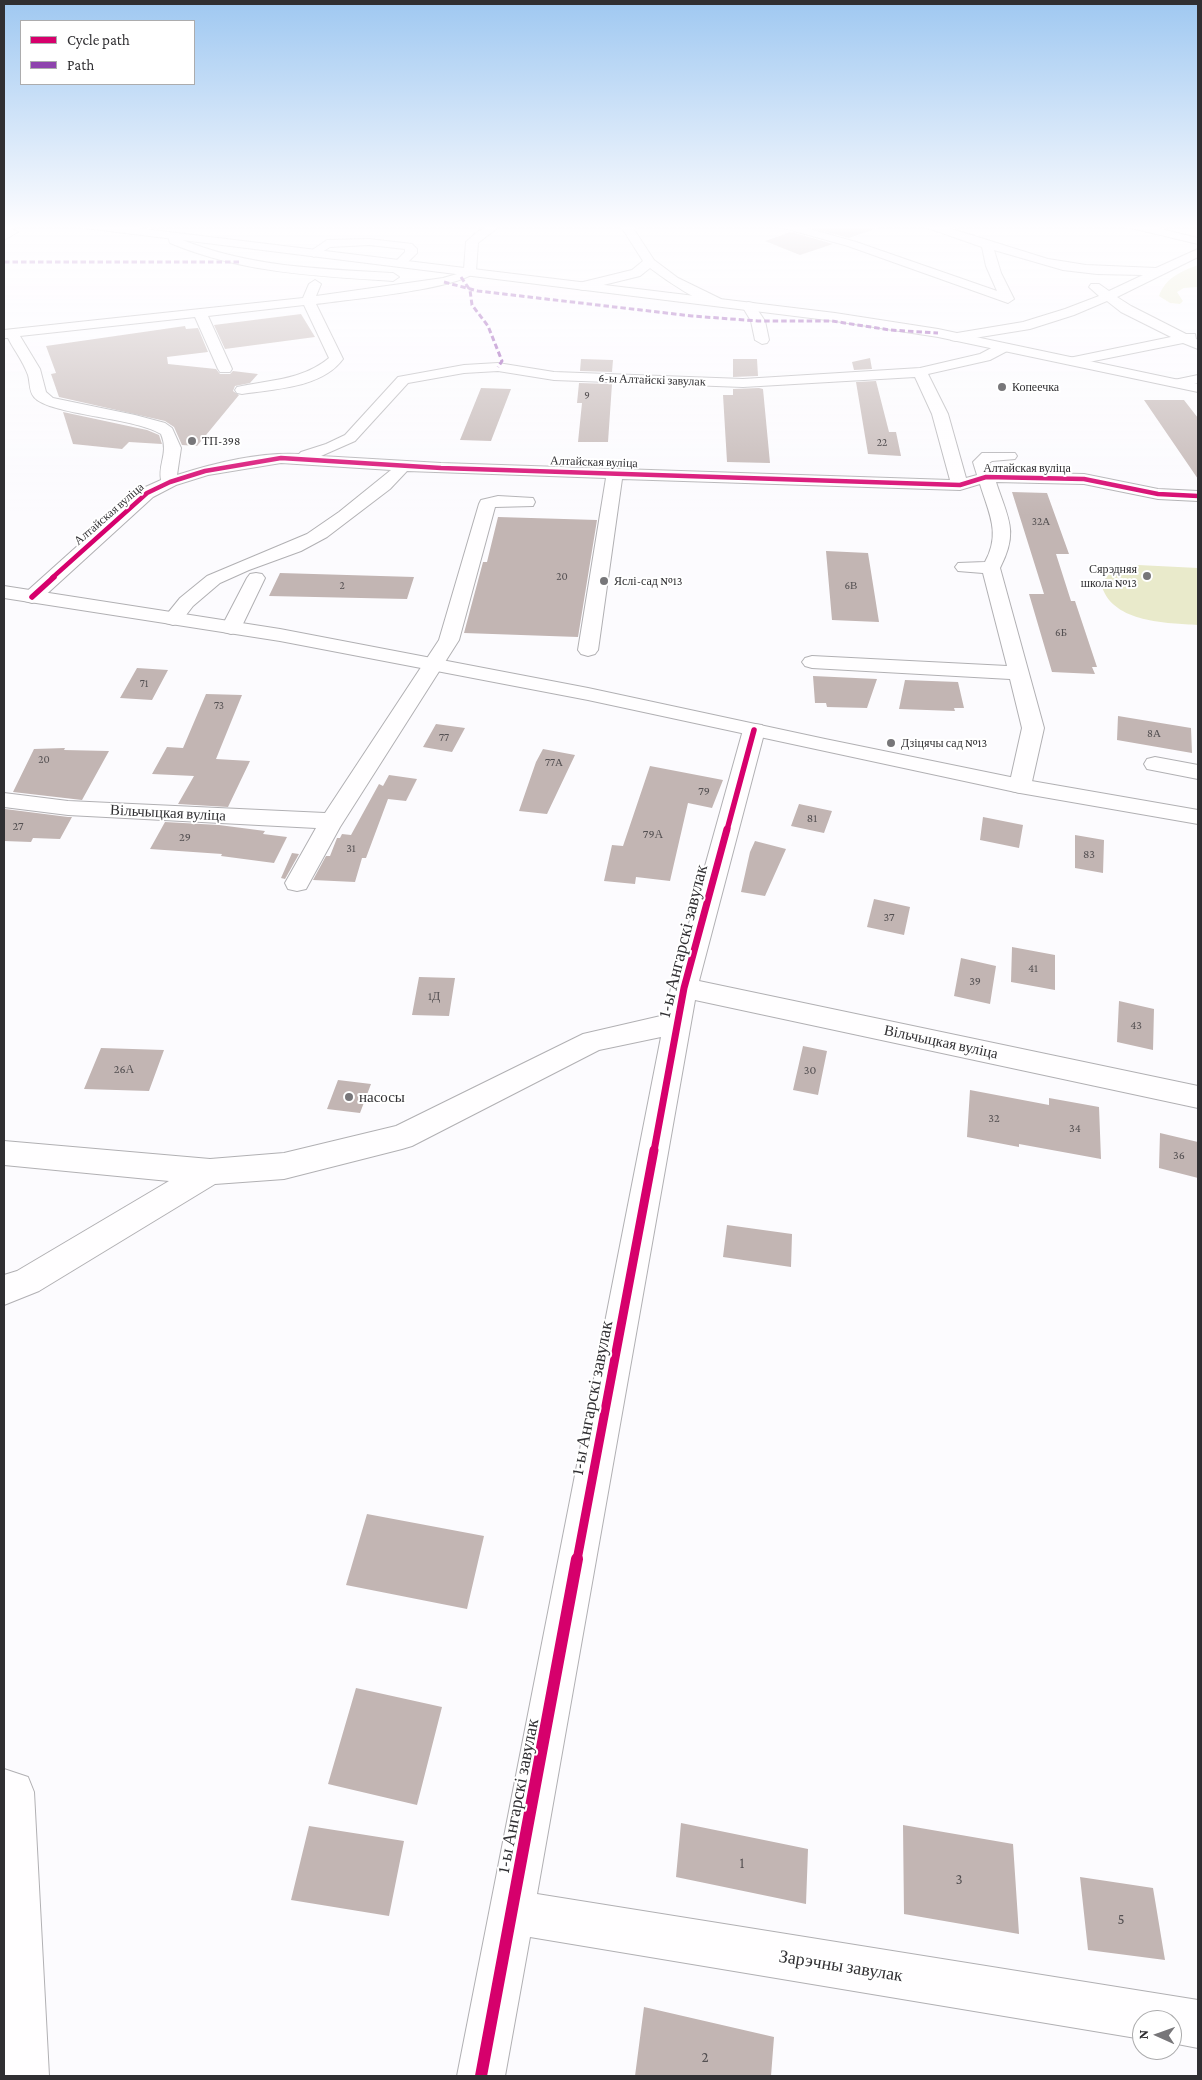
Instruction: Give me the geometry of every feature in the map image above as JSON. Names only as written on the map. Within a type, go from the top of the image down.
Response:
[{"type":"street","points":[[8,334],[117,322]]},
{"type":"street","points":[[204,322],[225,369]]},
{"type":"street","points":[[242,390],[299,379],[327,369],[336,359],[318,322]]},
{"type":"street","points":[[758,322],[762,340]]},
{"type":"street","points":[[866,322],[956,337],[1198,388]]},
{"type":"street","points":[[1023,322],[1025,326]]},
{"type":"street","points":[[956,337],[1025,326],[1037,322]]},
{"type":"street","points":[[1152,322],[1198,345]]},
{"type":"street","points":[[8,334],[34,367],[39,384],[39,394],[48,401],[156,425],[167,431],[172,442],[174,456],[167,472],[170,482]]},
{"type":"street","points":[[1074,361],[1198,335]]},
{"type":"street","name":"6-ы Алтайскі завулак","points":[[296,459],[332,447],[350,438],[403,380],[464,369],[498,367],[554,376],[744,383],[920,372],[984,357],[1004,347]]},
{"type":"street","points":[[920,372],[940,414],[960,485]]},
{"type":"street","points":[[1179,383],[1198,379]]},
{"type":"street","points":[[986,477],[981,462],[983,459],[988,456],[1009,456]]},
{"type":"street","name":"Алтайская вуліца","points":[[32,597],[147,493],[170,482],[205,471],[281,458],[616,474],[960,485],[986,477],[1084,479],[1150,493],[1198,496]]},
{"type":"street","points":[[173,619],[204,585],[224,572],[293,548],[320,535],[386,486],[403,465]]},
{"type":"street","points":[[588,650],[616,474]]},
{"type":"street","name":"Алтайская вуліца","points":[[986,477],[1002,530],[1000,551],[991,568]]},
{"type":"street","points":[[297,883],[332,821],[449,640],[487,504],[498,500],[527,502]]},
{"type":"street","points":[[964,567],[991,568],[1020,673],[1033,728],[1020,786]]},
{"type":"street","points":[[231,628],[256,578]]},
{"type":"street","points":[[4,592],[231,628],[432,664],[588,694],[1020,786],[1198,817]]},
{"type":"street","points":[[812,662],[1020,673]]},
{"type":"street","name":"1-ы Ангарскі завулак","points":[[481,2076],[684,988],[754,730]]},
{"type":"street","points":[[1155,764],[1198,772]]},
{"type":"street","name":"Вільчыцкая вуліца","points":[[4,800],[68,808],[332,821]]},
{"type":"street","name":"Вільчыцкая вуліца","points":[[684,988],[1198,1097]]},
{"type":"street","points":[[4,1153],[210,1172],[284,1166],[402,1137],[593,1041],[677,1023]]},
{"type":"street","points":[[4,1290],[28,1281],[210,1172]]},
{"type":"street","points":[[4,1790],[13,1792],[25,2076]]},
{"type":"street","name":"Зарэчны завулак","points":[[512,1912],[1132,2014]]},
{"type":"street","name":"Зарэчны завулак","points":[[1182,2022],[1198,2024]]},
{"type":"green space","points":[[1138,565],[1198,568],[1198,625],[1143,619],[1118,608],[1108,599],[1102,587],[1107,576],[1121,568]]},
{"type":"building","points":[[237,322],[306,322],[315,337],[225,349],[214,325]]},
{"type":"building","points":[[185,326],[186,329],[198,328],[208,352],[167,357],[168,364],[216,369],[220,374],[230,374],[233,371],[258,374],[250,383],[235,386],[233,391],[239,395],[197,446],[182,445],[174,427],[165,421],[59,397],[51,374],[56,373],[46,346]]},
{"type":"building","points":[[870,358],[872,369],[854,370],[852,362]]},
{"type":"building","points":[[581,359],[613,360],[612,372],[580,371]]},
{"type":"building","points":[[733,359],[757,359],[758,376],[733,377]]},
{"type":"building","points":[[876,381],[889,432],[896,432],[901,456],[868,454],[856,382]]},
{"type":"building","points":[[579,383],[612,384],[608,442],[578,442],[582,403],[577,403]]},
{"type":"building","points":[[481,388],[511,389],[491,441],[460,440]]},
{"type":"building","points":[[733,389],[763,389],[770,463],[727,462],[723,395],[733,395]]},
{"type":"building","points":[[1144,400],[1184,400],[1198,418],[1198,479]]},
{"type":"building","points":[[63,412],[147,430],[159,435],[162,444],[129,442],[122,449],[73,444]]},
{"type":"building","points":[[1012,492],[1047,493],[1069,554],[1056,554],[1071,601],[1075,601],[1097,667],[1092,667],[1095,674],[1052,672],[1029,594],[1044,594]]},
{"type":"building","points":[[498,517],[597,520],[578,637],[464,633],[483,562],[487,562]]},
{"type":"building","points":[[826,551],[868,553],[879,622],[832,620]]},
{"type":"building","points":[[280,573],[414,577],[407,599],[269,596]]},
{"type":"building","points":[[137,668],[168,670],[152,700],[120,698]]},
{"type":"building","points":[[813,676],[877,679],[867,708],[827,707],[826,703],[815,703]]},
{"type":"building","points":[[905,680],[958,682],[964,708],[954,708],[955,711],[899,709]]},
{"type":"building","points":[[206,694],[242,695],[216,759],[250,761],[228,807],[178,804],[194,776],[152,774],[167,747],[183,748]]},
{"type":"building","points":[[1118,716],[1191,728],[1192,753],[1117,740]]},
{"type":"building","points":[[436,724],[465,728],[452,752],[423,747]]},
{"type":"building","points":[[65,748],[64,750],[109,751],[82,800],[13,792],[34,749]]},
{"type":"building","points":[[543,749],[575,755],[547,814],[519,811],[536,762]]},
{"type":"building","points":[[650,766],[723,780],[712,808],[688,803],[670,881],[636,877],[635,884],[604,881],[612,845],[623,846]]},
{"type":"building","points":[[389,775],[417,779],[406,801],[388,799],[366,858],[362,858],[355,882],[313,880],[326,856],[330,856],[337,838],[340,838],[342,834],[351,835],[379,784],[383,786]]},
{"type":"building","points":[[799,804],[832,811],[824,833],[791,826]]},
{"type":"building","points":[[5,809],[72,817],[60,839],[33,838],[31,842],[4,841]]},
{"type":"building","points":[[983,817],[1023,825],[1019,848],[980,840]]},
{"type":"building","points":[[165,822],[219,825],[265,831],[263,834],[287,837],[274,863],[221,856],[222,854],[150,849]]},
{"type":"building","points":[[1075,835],[1104,840],[1103,873],[1075,868]]},
{"type":"building","points":[[755,841],[786,849],[765,896],[741,892],[750,852]]},
{"type":"building","points":[[292,853],[299,854],[285,879],[281,878]]},
{"type":"building","points":[[874,899],[910,907],[904,935],[867,927]]},
{"type":"building","points":[[1012,947],[1055,955],[1055,990],[1011,982]]},
{"type":"building","points":[[961,958],[996,966],[990,1004],[954,996]]},
{"type":"building","points":[[419,977],[455,978],[449,1016],[412,1015]]},
{"type":"building","points":[[1119,1001],[1154,1009],[1153,1050],[1117,1042]]},
{"type":"building","points":[[803,1046],[827,1051],[818,1095],[793,1090]]},
{"type":"building","points":[[101,1048],[164,1050],[149,1091],[84,1089]]},
{"type":"building","name":"насосы","points":[[338,1080],[371,1084],[360,1113],[327,1109]]},
{"type":"building","points":[[970,1090],[1049,1105],[1049,1098],[1099,1107],[1101,1159],[1019,1144],[1019,1147],[967,1137]]},
{"type":"building","points":[[1160,1133],[1198,1142],[1198,1178],[1159,1168]]},
{"type":"building","points":[[727,1225],[792,1234],[791,1267],[723,1257]]},
{"type":"building","points":[[367,1514],[484,1536],[467,1609],[346,1585]]},
{"type":"building","points":[[356,1688],[442,1707],[417,1805],[328,1784]]},
{"type":"building","points":[[681,1823],[808,1849],[806,1904],[676,1877]]},
{"type":"building","points":[[903,1825],[1013,1844],[1019,1934],[904,1914]]},
{"type":"building","points":[[309,1826],[404,1841],[389,1916],[291,1900]]},
{"type":"building","points":[[1080,1877],[1153,1888],[1165,1960],[1088,1950]]},
{"type":"building","points":[[644,2007],[774,2037],[771,2076],[635,2076]]},
{"type":"marked path","points":[[485,322],[502,361],[498,367]]},
{"type":"marked path","points":[[839,322],[890,330],[938,333]]},
{"type":"cycle path","points":[[32,597],[147,493],[170,482],[205,471],[281,458],[441,468],[960,485],[986,477],[1084,479],[1158,494],[1198,496]]},
{"type":"cycle path","points":[[481,2076],[684,988],[754,730]]},
{"type":"place","name":"Копеечка","points":[[1002,387]]},
{"type":"place","name":"ТП-398","points":[[192,441]]},
{"type":"place","name":"Сярэдняя школа №13","points":[[1147,576]]},
{"type":"place","name":"Яслі-сад №13","points":[[604,581]]},
{"type":"place","name":"Дзіцячы сад №13","points":[[891,743]]},
{"type":"place","name":"насосы","points":[[349,1097]]}]
